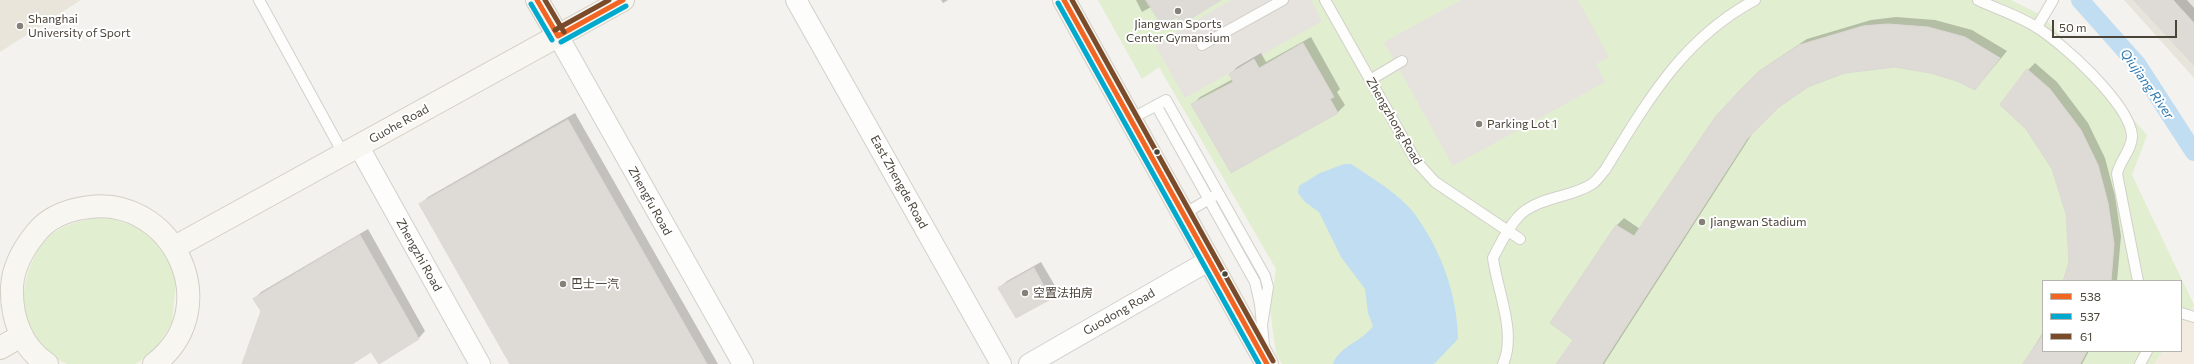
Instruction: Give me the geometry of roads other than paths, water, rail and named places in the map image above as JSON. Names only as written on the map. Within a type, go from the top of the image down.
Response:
[{"type":"main road","points":[[537,0],[558,36]]},
{"type":"main road","name":"Guohe Road","points":[[175,247],[352,151],[623,0]]},
{"type":"main road","points":[[1064,0],[1268,364]]},
{"type":"main road","points":[[47,364],[39,359],[21,336],[12,307],[12,277],[23,249],[42,226],[69,210],[98,205],[128,210],[155,224],[175,247],[184,265],[188,285],[188,305],[183,325],[174,343],[154,364]]},
{"type":"main road","points":[[0,348],[21,336]]},
{"type":"street","name":"East Zhengde Road","points":[[796,0],[1001,364]]},
{"type":"street","name":"Zhengfu Road","points":[[558,36],[743,364]]},
{"type":"street","name":"Zhengzhi Road","points":[[352,151],[480,364]]},
{"type":"street","name":"Guodong Road","points":[[1029,364],[1210,260]]},
{"type":"lane","points":[[259,0],[352,151]]},
{"type":"lane","points":[[1202,45],[1283,0]]},
{"type":"lane","name":"Zhengzhong Road","points":[[1325,0],[1416,161],[1435,182],[1520,239]]},
{"type":"lane","points":[[1503,364],[1508,349],[1508,333],[1493,258],[1514,222],[1525,210],[1542,202],[1578,191],[1594,183],[1605,170],[1671,69],[1704,34],[1733,12],[1755,0]]},
{"type":"lane","points":[[1978,0],[2037,27],[2067,50],[2093,76],[2115,102],[2129,124],[2132,136],[2127,150],[2118,165],[2117,174],[2138,280]]},
{"type":"lane","points":[[2037,27],[2053,0]]},
{"type":"lane","points":[[1370,80],[1402,61]]},
{"type":"lane","points":[[1131,118],[1166,100],[1265,276],[1268,287],[1262,325]]},
{"type":"lane","points":[[1156,105],[1255,282],[1260,304],[1264,348],[1268,364]]},
{"type":"lane","points":[[1184,214],[1209,200],[1218,193]]},
{"type":"lane","points":[[2182,313],[2194,318]]},
{"type":"lane","points":[[2140,364],[2146,352]]},
{"type":"water","points":[[1344,164],[1351,164],[1393,192],[1408,206],[1424,227],[1440,257],[1451,289],[1457,322],[1458,339],[1434,364],[1333,364],[1345,348],[1363,336],[1373,326],[1368,313],[1365,289],[1341,257],[1319,212],[1305,202],[1298,193],[1299,186],[1320,173]]},
{"type":"waterway","name":"Qiujiang River","points":[[2080,0],[2137,64],[2194,152]]},
{"type":"place","name":"Jiangwan Sports Center Gymansium","points":[[1178,11]]},
{"type":"place","name":"Shanghai University of Sport","points":[[20,26]]},
{"type":"place","name":"Parking Lot 1","points":[[1479,124]]},
{"type":"place","name":"Jiangwan Stadium","points":[[1702,222]]},
{"type":"place","name":"巴士一汽","points":[[563,284]]},
{"type":"place","name":"空置法拍房","points":[[1025,293]]}]
